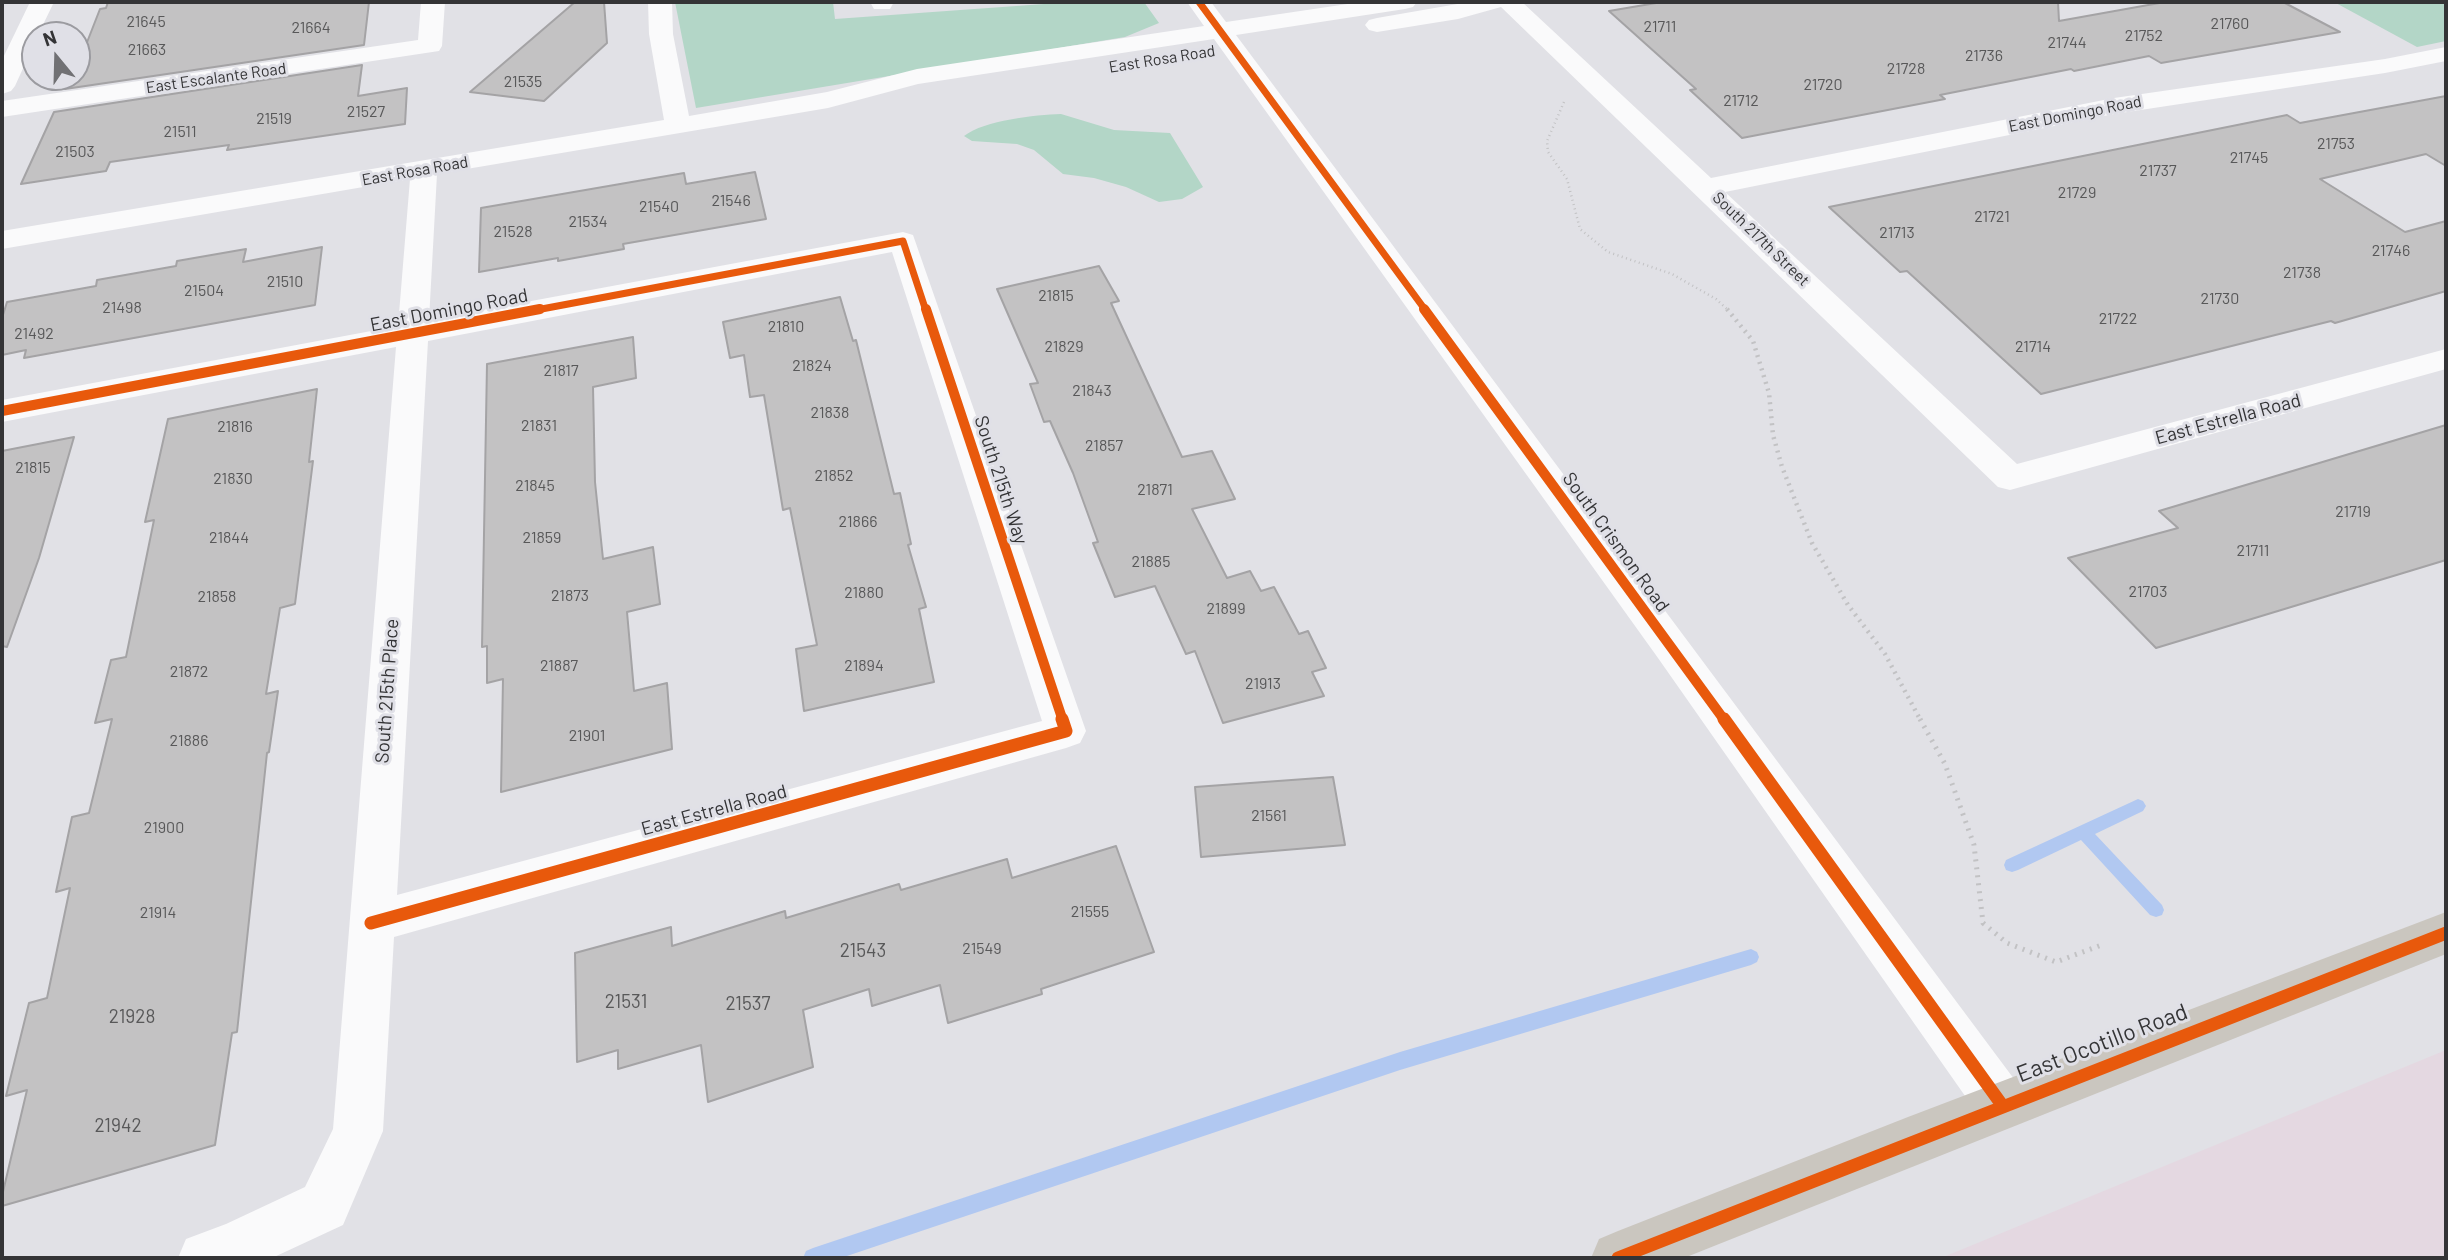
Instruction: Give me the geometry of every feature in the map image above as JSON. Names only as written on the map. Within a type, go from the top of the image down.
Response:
[{"type":"main road","name":"East Ocotillo Road","points":[[1618,1258],[2002,1105],[2446,933]]},
{"type":"street","points":[[2,86],[42,2]]},
{"type":"street","name":"East Escalante Road","points":[[2,109],[430,46],[433,2]]},
{"type":"street","points":[[660,2],[661,34],[678,126]]},
{"type":"street","name":"South Crismon Road","points":[[1199,2],[1680,658],[2002,1105]]},
{"type":"street","name":"East Rosa Road","points":[[2,240],[828,100],[919,96],[1226,40],[1405,2]]},
{"type":"street","name":"East Rosa Road","points":[[1226,40],[1458,12],[1494,2]]},
{"type":"street","name":"South 217th Street","points":[[1509,2],[1707,187],[2010,478]]},
{"type":"street","name":"East Domingo Road","points":[[1707,187],[2114,106],[2385,66],[2446,54]]},
{"type":"street","name":"South 215th Place","points":[[205,1258],[233,1250],[324,1206],[358,1131],[424,170]]},
{"type":"street","name":"East Domingo Road","points":[[2,411],[903,241]]},
{"type":"street","name":"South 215th Way","points":[[903,241],[1066,731]]},
{"type":"street","name":"East Estrella Road","points":[[2010,478],[2446,359]]},
{"type":"street","name":"East Estrella Road","points":[[371,923],[1066,731]]},
{"type":"path","points":[[1597,83],[1567,93],[1547,141],[1548,152],[1573,192],[1580,229],[1608,252],[1672,274],[1696,286],[1716,299],[1740,322],[1753,341],[1769,393],[1773,435],[1782,467],[1812,543],[1848,605],[1885,654],[1945,764],[1975,845],[1983,923],[2007,943],[2056,961],[2104,944]]},
{"type":"shaded area","points":[[2446,1050],[2446,1258],[1941,1258]]},
{"type":"green space","points":[[675,2],[833,2],[835,19],[1072,2],[1144,2],[1159,23],[1125,37],[696,108]]},
{"type":"green space","points":[[2334,2],[2446,2],[2446,41],[2417,47]]},
{"type":"green space","points":[[1061,114],[1114,130],[1170,133],[1203,187],[1182,199],[1159,202],[1126,187],[1094,178],[1063,174],[1034,150],[1017,144],[972,141],[964,136],[997,122]]},
{"type":"building","points":[[108,2],[369,2],[364,45],[91,85],[91,32],[100,9],[106,8]]},
{"type":"building","points":[[575,2],[604,2],[607,43],[544,101],[470,92]]},
{"type":"building","points":[[1662,2],[2058,2],[2059,21],[2165,2],[2283,2],[2340,32],[2161,63],[2149,56],[2074,71],[2071,69],[1940,95],[1945,99],[1742,138],[1690,90],[1696,89],[1609,11]]},
{"type":"building","points":[[362,65],[358,96],[407,88],[405,124],[227,150],[229,145],[110,162],[106,171],[21,184],[54,112]]},
{"type":"building","points":[[2446,96],[2446,166],[2426,154],[2320,179],[2405,232],[2446,221],[2446,291],[2335,323],[2331,321],[2041,394],[1907,271],[1900,272],[1829,207],[2287,115],[2300,123]]},
{"type":"building","points":[[755,172],[766,219],[623,244],[624,249],[479,272],[481,208],[684,173],[686,184]]},
{"type":"building","points":[[322,247],[315,305],[24,358],[26,350],[2,355],[2,318],[7,302],[96,286],[97,280],[176,266],[177,261],[246,249],[243,262]]},
{"type":"building","points":[[1099,266],[1119,301],[1111,303],[1182,457],[1212,451],[1235,499],[1192,509],[1227,578],[1250,571],[1261,591],[1274,587],[1299,634],[1308,631],[1326,668],[1312,672],[1324,696],[1223,723],[1195,651],[1186,654],[1155,586],[1115,597],[1093,543],[1098,542],[1073,473],[1050,421],[1044,422],[1030,384],[1038,383],[997,289]]},
{"type":"building","points":[[840,297],[853,341],[856,340],[894,494],[900,493],[911,544],[908,545],[926,607],[919,609],[934,682],[804,711],[796,649],[817,645],[790,508],[783,510],[764,395],[750,397],[744,355],[730,358],[723,322]]},
{"type":"building","points":[[633,337],[636,378],[593,387],[595,482],[603,559],[653,547],[660,604],[627,612],[634,691],[667,683],[672,749],[501,792],[503,679],[487,683],[487,646],[482,647],[487,364]]},
{"type":"building","points":[[317,389],[309,462],[313,461],[295,604],[280,608],[266,694],[278,691],[267,753],[237,1032],[232,1033],[215,1145],[2,1206],[2,1196],[27,1090],[6,1096],[29,1003],[47,998],[70,888],[56,892],[72,817],[89,813],[112,719],[95,723],[111,660],[126,657],[154,520],[145,522],[168,419]]},
{"type":"building","points":[[2446,425],[2446,560],[2156,648],[2068,558],[2178,528],[2159,511]]},
{"type":"building","points":[[74,437],[39,558],[7,647],[2,646],[2,451]]},
{"type":"building","points":[[1333,777],[1345,845],[1201,857],[1195,787]]},
{"type":"building","points":[[1116,846],[1154,952],[1041,989],[1042,994],[948,1023],[940,985],[872,1006],[869,989],[803,1010],[813,1067],[708,1102],[701,1045],[618,1069],[618,1050],[577,1062],[575,953],[671,927],[672,946],[785,911],[786,918],[899,884],[901,890],[1007,859],[1012,878]]},
{"type":"waterway","points":[[2012,865],[2138,806]]},
{"type":"waterway","points":[[2084,833],[2156,910]]},
{"type":"waterway","points":[[813,1258],[1400,1061],[1751,957]]},
{"type":"cycle path","points":[[1199,2],[1672,647],[2002,1105]]},
{"type":"cycle path","points":[[2,411],[903,241],[1066,731],[371,923]]},
{"type":"cycle path","points":[[1618,1258],[2446,933]]}]
